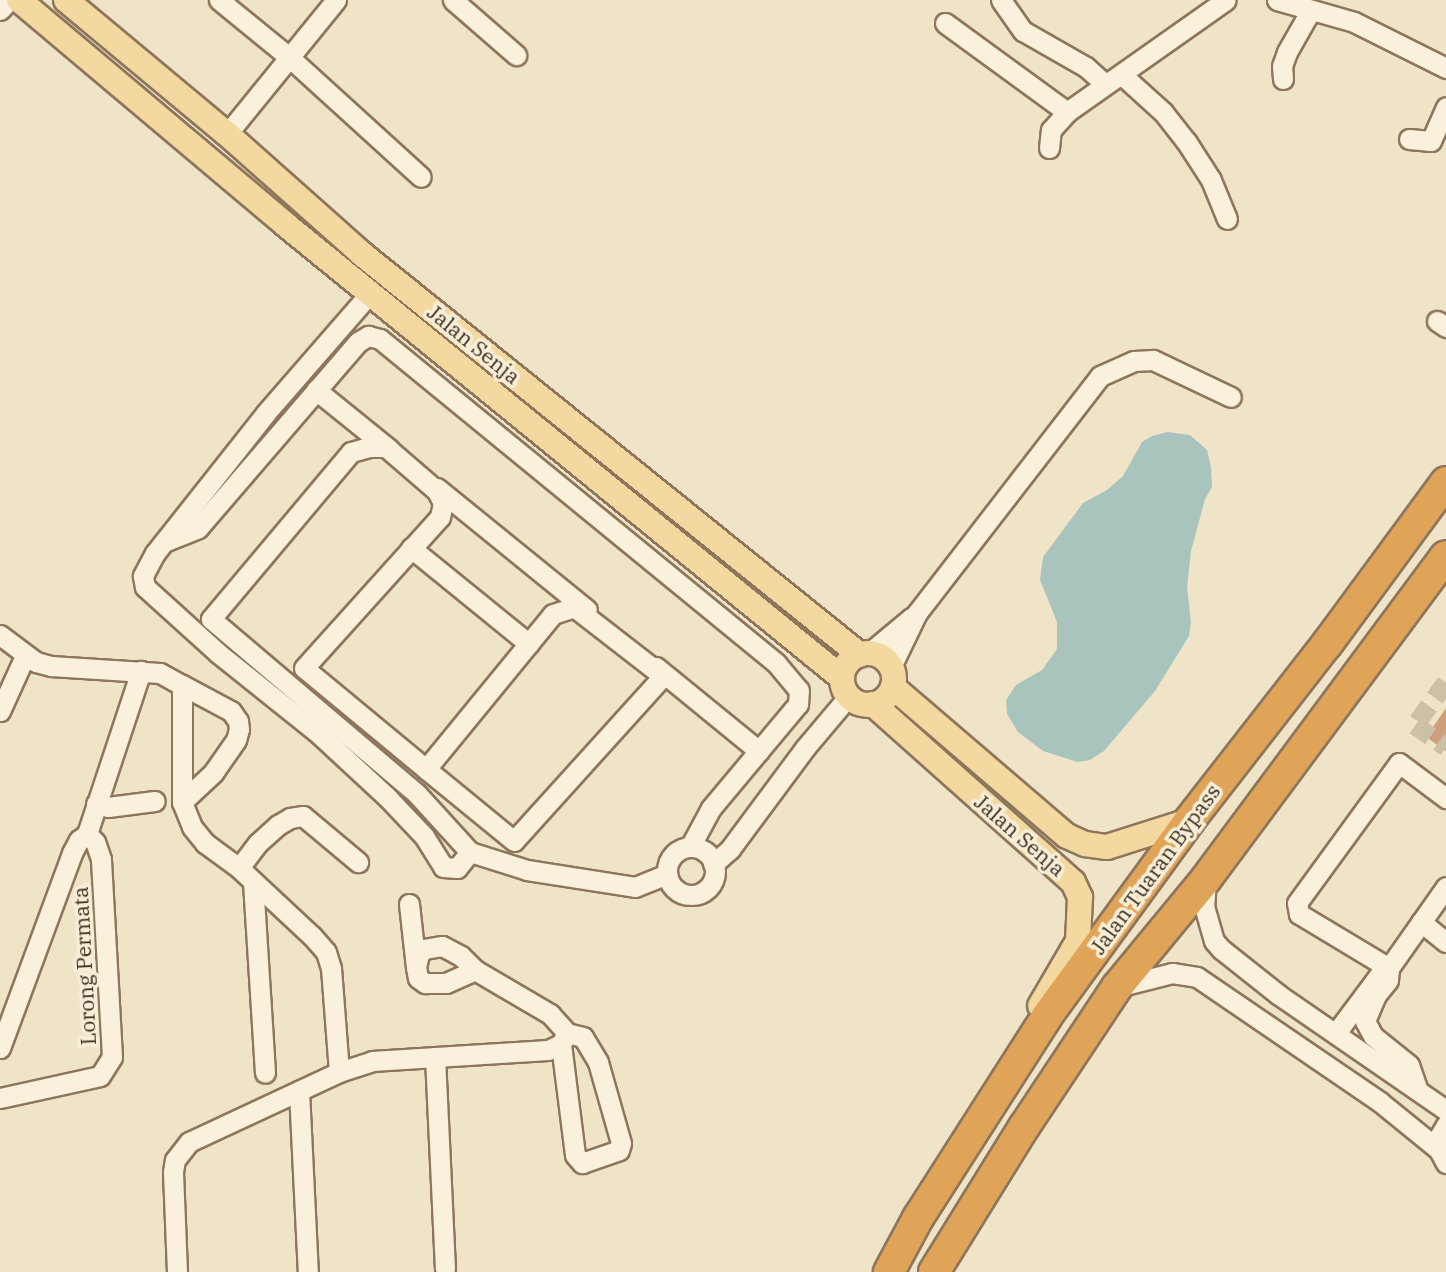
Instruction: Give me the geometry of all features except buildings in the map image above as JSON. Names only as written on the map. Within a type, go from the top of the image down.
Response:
[{"type":"highway","name":"Jalan Tuaran Bypass","points":[[889,1272],[918,1218],[1048,1016],[1189,821],[1326,644],[1446,482]]},
{"type":"highway","points":[[1326,644],[1344,638],[1446,505]]},
{"type":"highway","name":"Jalan Tuaran Bypass","points":[[936,1271],[1024,1127],[1117,987],[1206,878],[1441,565]]},
{"type":"main road","name":"Jalan Senja","points":[[19,0],[286,225],[371,292],[845,687],[860,704],[873,704],[1073,881],[1080,897],[1079,941],[1027,1029],[1011,1073]]},
{"type":"main road","name":"Jalan Senja","points":[[66,0],[228,134],[362,254],[864,654],[881,657],[892,677],[1067,836],[1085,844],[1107,846],[1189,821]]},
{"type":"main road","points":[[845,687],[847,663],[864,654]]},
{"type":"main road","points":[[873,704],[885,698],[892,677]]},
{"type":"street","points":[[0,10],[9,0]]},
{"type":"street","points":[[219,0],[289,57],[421,177]]},
{"type":"street","points":[[228,134],[335,0]]},
{"type":"street","points":[[453,0],[516,55]]},
{"type":"street","points":[[1001,0],[1023,31],[1086,67],[1113,79],[1163,112],[1211,180],[1227,219]]},
{"type":"street","points":[[1049,148],[1051,130],[1067,112],[1226,0]]},
{"type":"street","points":[[1277,0],[1354,22],[1446,68]]},
{"type":"street","points":[[1283,79],[1282,66],[1287,52],[1311,10]]},
{"type":"street","points":[[945,23],[1067,112]]},
{"type":"street","points":[[1409,139],[1431,141],[1446,107]]},
{"type":"street","points":[[371,292],[266,413],[164,542],[143,576],[145,587],[218,653],[318,734],[424,836],[439,863],[449,869],[457,868],[470,852]]},
{"type":"street","points":[[164,542],[198,528],[358,342],[368,336],[380,339],[776,663],[799,690],[798,704],[711,808],[690,847]]},
{"type":"street","points":[[864,654],[917,613],[1100,376],[1134,361],[1153,360],[1231,397]]},
{"type":"street","points":[[316,390],[759,751]]},
{"type":"street","points":[[426,769],[553,614],[573,607],[663,676],[514,841],[426,769],[304,668],[440,517],[443,503],[437,491],[386,447],[369,447],[351,452],[211,619],[417,794],[470,852],[527,870],[635,887],[667,874]]},
{"type":"street","points":[[411,548],[528,644]]},
{"type":"street","points":[[892,677],[917,613]]},
{"type":"street","points":[[0,635],[25,656],[51,666],[141,671],[172,677],[182,685],[231,710],[238,721],[236,740],[214,772],[182,802]]},
{"type":"street","points":[[0,710],[25,656]]},
{"type":"street","name":"Lorong Permata","points":[[0,1048],[72,853],[79,840],[87,834],[141,671]]},
{"type":"street","points":[[182,685],[182,802],[192,827],[205,843],[246,875],[326,952],[331,968],[339,1072]]},
{"type":"street","points":[[713,864],[730,849],[805,748],[845,687]]},
{"type":"street","points":[[1389,968],[1299,914],[1297,903],[1399,763],[1446,798]]},
{"type":"street","points":[[96,804],[108,807],[155,801]]},
{"type":"street","points":[[265,1073],[246,875],[258,842],[290,818],[303,816],[358,862]]},
{"type":"street","points":[[424,836],[442,822]]},
{"type":"street","name":"Lorong Permata","points":[[0,1098],[100,1076],[113,1057],[100,851],[87,834]]},
{"type":"street","points":[[690,847],[704,852],[713,864],[714,872],[709,886],[696,894],[680,892],[674,888],[667,874],[670,859],[682,849],[690,847]]},
{"type":"street","points":[[1206,878],[1204,906],[1214,941],[1221,949],[1279,995],[1446,1110]]},
{"type":"street","points":[[1336,1033],[1380,974],[1389,968],[1446,887]]},
{"type":"street","points":[[409,904],[418,978],[425,983],[436,984],[457,981],[475,970]]},
{"type":"street","points":[[1421,922],[1446,942]]},
{"type":"street","points":[[177,1272],[173,1172],[180,1151],[189,1142],[339,1072],[372,1061],[548,1050],[564,1039],[583,1037],[598,1062],[621,1147],[603,1158],[582,1163],[575,1155],[564,1039],[550,1014],[475,970],[461,956],[442,946],[424,949],[419,954],[416,967]]},
{"type":"street","points":[[1389,968],[1388,980],[1377,995],[1365,1021],[1374,1036],[1409,1065],[1417,1088]]},
{"type":"street","points":[[1117,987],[1172,973],[1196,977],[1380,1102],[1443,1156]]},
{"type":"street","points":[[435,1057],[445,1269]]},
{"type":"street","points":[[299,1091],[308,1272]]},
{"type":"street","points":[[1443,1156],[1439,1137],[1446,1125]]},
{"type":"water","points":[[1167,432],[1190,435],[1207,450],[1211,467],[1212,487],[1205,499],[1191,551],[1187,587],[1191,622],[1189,636],[1155,691],[1104,751],[1090,760],[1078,762],[1043,751],[1018,732],[1007,714],[1006,700],[1016,685],[1042,670],[1057,649],[1057,622],[1040,580],[1043,557],[1083,503],[1107,490],[1123,476],[1142,442]]},
{"type":"tunnel","points":[[1446,682],[1415,725],[1446,747]]}]
